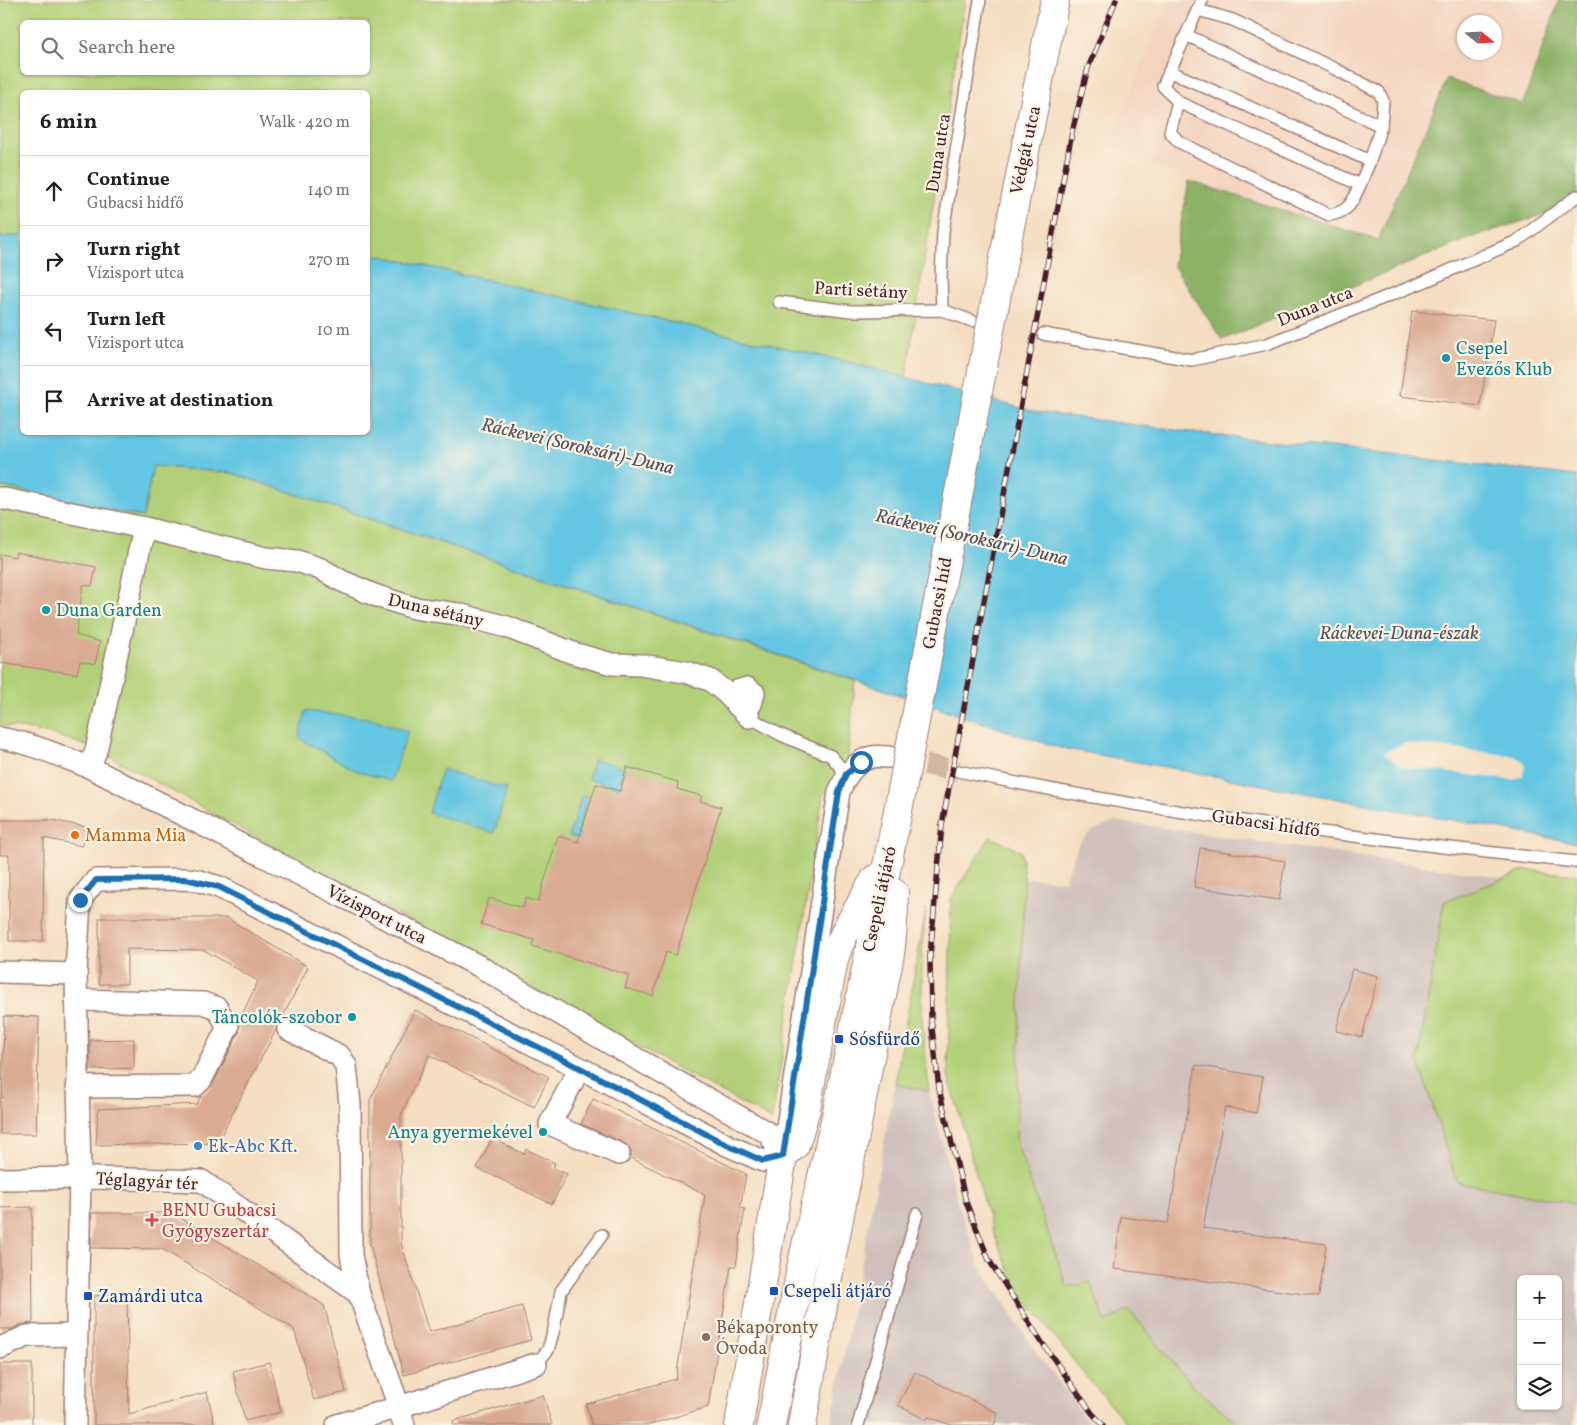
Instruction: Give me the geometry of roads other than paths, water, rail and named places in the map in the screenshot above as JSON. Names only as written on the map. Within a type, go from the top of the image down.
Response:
[{"type":"main road","name":"Védgát utca","points":[[1001,272],[1051,29],[1055,0]]},
{"type":"main road","name":"Védgát utca","points":[[1051,29],[1068,0]]},
{"type":"main road","name":"Gubacsi híd","points":[[895,825],[1001,272]]},
{"type":"main road","name":"Csepeli átjáró","points":[[837,1112],[884,985],[894,921],[895,825]]},
{"type":"main road","name":"Csepeli átjáró","points":[[771,1425],[802,1263],[837,1112],[895,825]]},
{"type":"main road","points":[[739,1425],[783,1156],[795,1145],[806,1108],[834,959],[839,945],[874,881],[895,825]]},
{"type":"main road","points":[[802,1425],[832,1255],[884,985]]},
{"type":"street","name":"Duna sétány","points":[[0,498],[144,528],[266,558],[297,561],[321,569],[342,581],[374,595],[414,608],[458,614],[506,627],[573,653],[612,664],[641,665],[686,672],[710,680],[738,705]]},
{"type":"street","points":[[89,767],[96,751],[144,528]]},
{"type":"street","name":"Vízisport utca","points":[[0,738],[44,750],[89,767],[479,966],[768,1133],[783,1156]]},
{"type":"street","points":[[75,1425],[80,1178],[76,974],[80,900],[96,880],[186,879],[219,887],[580,1068],[727,1145],[763,1161],[783,1156],[839,792],[846,774],[861,762],[872,757],[889,757]]},
{"type":"street","points":[[0,972],[76,974]]},
{"type":"street","points":[[76,1000],[203,1002],[217,1008],[228,1027],[201,1080],[195,1086],[77,1087]]},
{"type":"street","points":[[288,1029],[340,1056],[346,1066],[350,1104],[350,1255],[359,1294],[402,1416]]},
{"type":"street","points":[[580,1068],[550,1124],[619,1154]]},
{"type":"street","points":[[727,1145],[741,1119]]},
{"type":"street","name":"Téglagyár tér","points":[[0,1179],[80,1178],[202,1181],[359,1294]]},
{"type":"street","points":[[0,1348],[27,1336],[76,1335]]},
{"type":"street","points":[[337,1425],[402,1416],[536,1364]]},
{"type":"lane","name":"Duna utca","points":[[942,310],[943,232],[980,0]]},
{"type":"lane","points":[[1178,102],[1170,132],[1179,142],[1329,215],[1340,214],[1351,205],[1360,185],[1370,161],[1381,126],[1383,101],[1379,92],[1200,5],[1163,86],[1178,102],[1360,185]]},
{"type":"lane","points":[[1186,35],[1381,126]]},
{"type":"lane","points":[[1169,71],[1370,161]]},
{"type":"lane","name":"Duna utca","points":[[1043,334],[1192,360],[1268,344],[1422,283],[1517,241],[1577,196]]},
{"type":"lane","name":"Parti sétány","points":[[778,302],[851,312],[942,310]]},
{"type":"lane","points":[[942,310],[972,321]]},
{"type":"lane","points":[[738,705],[781,735],[831,756],[846,774]]},
{"type":"lane","name":"Gubacsi hídfő","points":[[958,771],[1142,806],[1577,862]]},
{"type":"lane","points":[[858,1425],[917,1214]]},
{"type":"lane","points":[[536,1364],[548,1350],[561,1291],[602,1235]]},
{"type":"water","name":"Ráckevei-Duna-észak","points":[[20,235],[20,435],[370,435],[370,253],[852,363],[1036,412],[1182,431],[1577,476],[1577,843],[1056,747],[232,473],[153,466],[143,517],[0,486],[0,237]]},
{"type":"water","points":[[306,711],[374,719],[408,731],[391,781],[357,771],[299,738]]},
{"type":"water","points":[[594,759],[625,768],[619,788],[588,779]]},
{"type":"water","points":[[442,769],[507,789],[494,833],[429,813]]},
{"type":"water","points":[[582,795],[588,796],[577,833],[585,836],[584,841],[569,836]]},
{"type":"tunnel","points":[[894,758],[958,771]]},
{"type":"railway","points":[[1103,1425],[1092,1413],[1041,1341],[989,1260],[966,1202],[939,1089],[931,1019],[930,956],[942,825],[1072,132],[1088,68],[1116,0]]},
{"type":"place","name":"Csepel Evezős Klub","points":[[1446,358]]},
{"type":"place","name":"Duna Garden","points":[[46,610]]},
{"type":"place","name":"Mamma Mia","points":[[75,835]]},
{"type":"place","name":"Táncolók-szobor","points":[[352,1017]]},
{"type":"place","name":"Sósfürdő","points":[[839,1039]]},
{"type":"place","name":"Anya gyermekével","points":[[543,1132]]},
{"type":"place","name":"Ek-Abc Kft.","points":[[198,1146]]},
{"type":"place","name":"BENU Gubacsi Gyógyszertár","points":[[152,1220]]},
{"type":"place","name":"Csepeli átjáró","points":[[774,1291]]},
{"type":"place","name":"Zamárdi utca","points":[[88,1296]]},
{"type":"place","name":"Békaporonty Óvoda","points":[[706,1337]]},
{"type":"water label","name":"Ráckevei (Soroksári)-Duna","points":[[578,445]]},
{"type":"water label","name":"Ráckevei (Soroksári)-Duna","points":[[972,536]]}]
